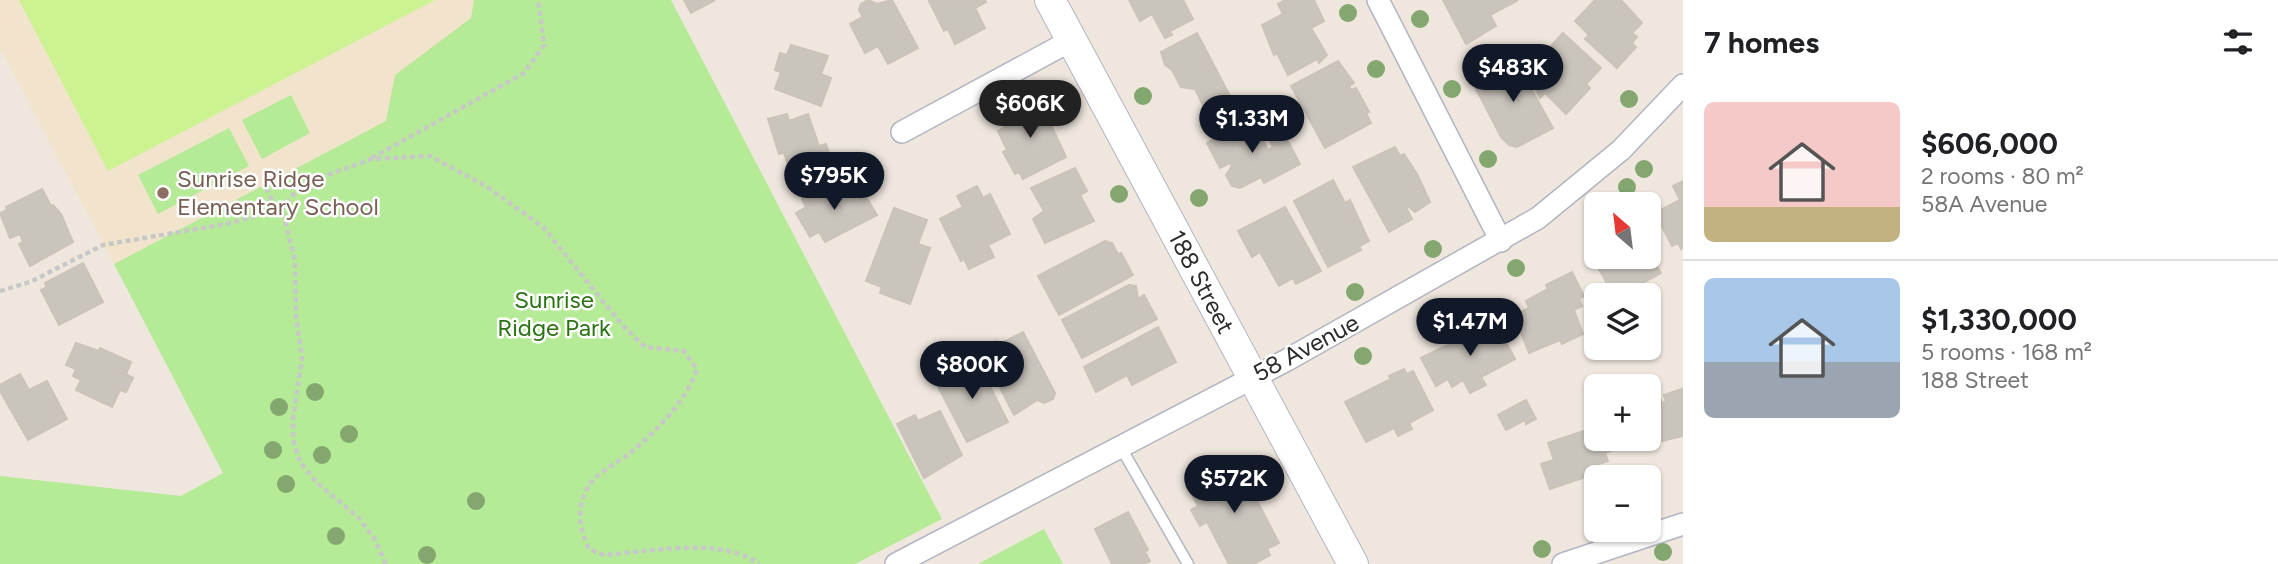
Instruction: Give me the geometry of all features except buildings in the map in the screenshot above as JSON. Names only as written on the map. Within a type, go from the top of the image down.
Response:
[{"type":"street","name":"188 Street","points":[[1050,0],[1353,564]]},
{"type":"street","points":[[1378,0],[1501,241]]},
{"type":"street","points":[[902,132],[1072,40]]},
{"type":"street","name":"58 Avenue","points":[[896,564],[1252,377],[1501,241],[1571,194],[1630,141],[1683,85]]},
{"type":"street","points":[[1563,564],[1683,524]]},
{"type":"lane","points":[[1120,446],[1188,564]]},
{"type":"path","points":[[0,291],[30,282],[103,246],[226,224],[279,209],[293,195],[319,178],[372,159],[524,73],[544,45],[538,0]]},
{"type":"path","points":[[372,159],[430,156],[486,186],[543,227],[624,327],[645,347],[684,351],[697,369],[689,392],[632,451],[589,484],[580,505],[580,529],[589,549],[604,555],[713,547],[751,558],[758,564]]},
{"type":"path","points":[[266,188],[279,209],[295,260],[296,317],[302,358],[293,419],[293,440],[300,462],[317,483],[358,517],[374,538],[386,564]]},
{"type":"shaded area","name":"Sunrise Ridge Elementary School","points":[[0,0],[494,0],[521,51],[114,264],[0,49]]},
{"type":"green space","points":[[19,0],[435,0],[108,171]]},
{"type":"green space","name":"Sunrise Ridge Park","points":[[474,0],[671,0],[942,519],[855,564],[0,564],[0,476],[181,496],[223,473],[114,264],[386,121],[395,75],[471,18]]},
{"type":"green space","points":[[291,95],[310,133],[262,159],[242,120]]},
{"type":"green space","points":[[229,128],[249,166],[158,214],[138,175]]},
{"type":"green space","points":[[1044,529],[1063,564],[978,564]]},
{"type":"place","name":"Sunrise Ridge Elementary School","points":[[163,193]]}]
